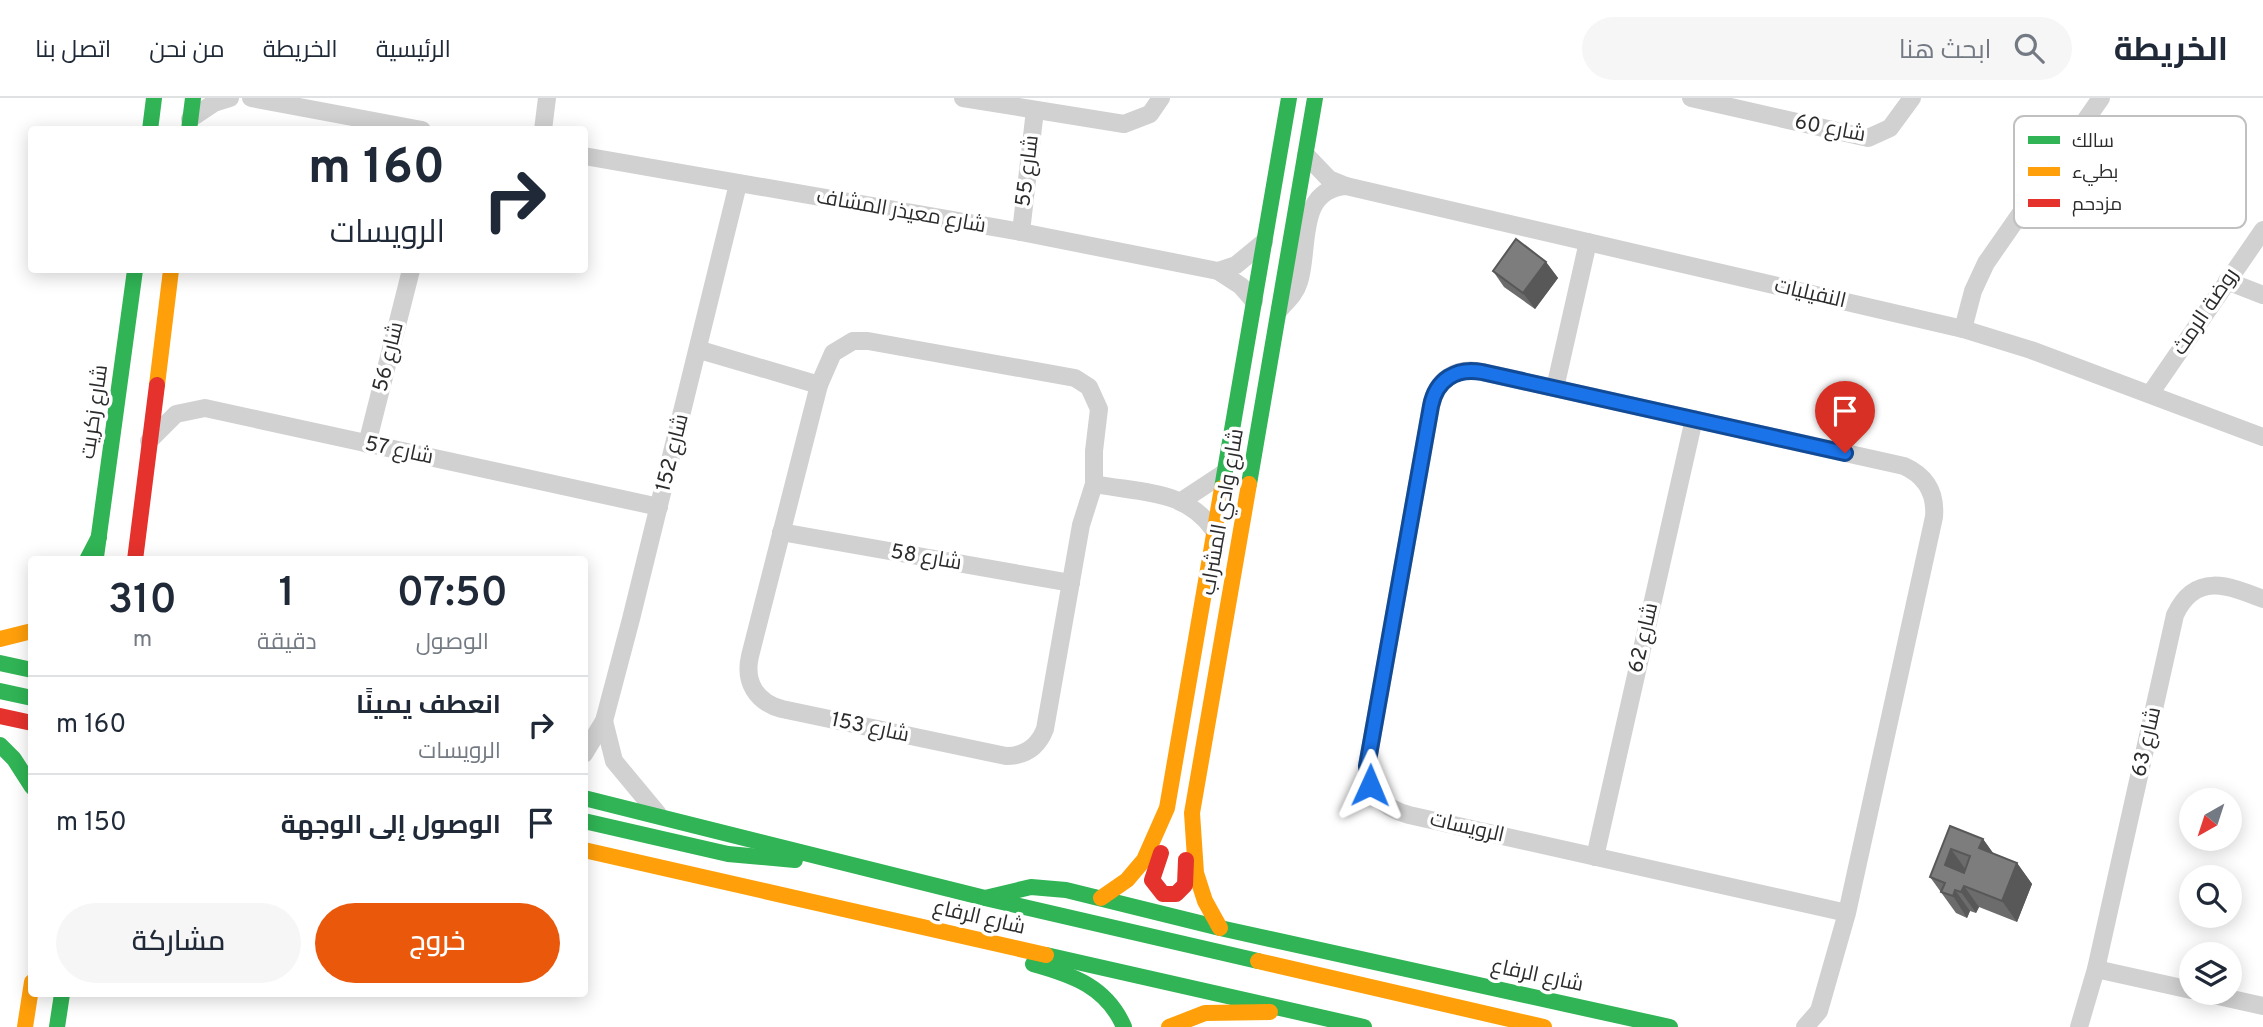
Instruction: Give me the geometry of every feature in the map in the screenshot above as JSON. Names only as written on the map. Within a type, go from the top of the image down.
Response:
[{"type":"street","points":[[150,126],[154,98]]},
{"type":"street","points":[[189,124],[193,98]]},
{"type":"street","points":[[189,124],[208,106],[230,98]]},
{"type":"street","points":[[251,98],[401,126]]},
{"type":"street","points":[[544,126],[547,98]]},
{"type":"street","name":"شارع 55","points":[[963,98],[1124,124],[1133,123],[1150,114],[1161,98]]},
{"type":"street","name":"شارع وادي المشراب","points":[[1101,898],[1123,885],[1140,868],[1153,848],[1167,808],[1289,98]]},
{"type":"street","name":"شارع وادي المشراب","points":[[1220,928],[1196,885],[1192,858],[1192,813],[1315,98]]},
{"type":"street","name":"شارع 60","points":[[1691,98],[1868,138],[1890,128],[1912,98]]},
{"type":"street","points":[[2088,116],[2101,98]]},
{"type":"street","name":"شارع 55","points":[[1021,232],[1035,110]]},
{"type":"street","name":"النفيليات","points":[[1306,155],[1329,179],[1346,186],[1963,329],[2150,394],[2263,438]]},
{"type":"street","name":"شارع معيذر المشاف","points":[[588,157],[1021,232],[1218,271],[1241,286],[1254,301]]},
{"type":"street","name":"شارع 152","points":[[588,747],[604,721],[699,350],[738,184]]},
{"type":"street","points":[[1280,309],[1300,281],[1309,218],[1314,202],[1325,192],[1346,186]]},
{"type":"street","points":[[1963,329],[1973,291],[1986,262],[2014,222]]},
{"type":"street","name":"روضة الرمث","points":[[2150,394],[2263,230]]},
{"type":"street","points":[[1218,271],[1236,265],[1264,242]]},
{"type":"street","points":[[1555,388],[1588,242]]},
{"type":"street","name":"شارع زكريت","points":[[96,556],[135,273]]},
{"type":"street","points":[[135,556],[171,273]]},
{"type":"street","name":"شارع 56","points":[[367,444],[410,273]]},
{"type":"street","points":[[2227,281],[2263,295]]},
{"type":"street","name":"شارع 153","points":[[860,341],[1074,378],[1089,387],[1100,409],[1094,451],[1094,484],[1081,525],[1045,729],[1030,750],[1006,756],[782,709],[764,701],[751,685],[748,666],[819,385],[833,353],[846,344],[860,341]]},
{"type":"street","points":[[699,350],[819,385]]},
{"type":"street","name":"الرويسات","points":[[1805,1027],[1821,1019],[1847,913],[1934,517],[1934,499],[1926,482],[1904,466],[1474,370],[1456,373],[1436,389],[1428,419],[1368,776],[1375,794],[1399,812],[1847,913]]},
{"type":"street","name":"شارع 57","points":[[149,441],[176,414],[205,408],[659,507]]},
{"type":"street","name":"شارع 62","points":[[1595,857],[1694,419]]},
{"type":"street","points":[[1183,500],[1224,473]]},
{"type":"street","points":[[1094,484],[1183,500],[1202,515],[1214,530]]},
{"type":"street","name":"شارع 58","points":[[782,533],[1071,583]]},
{"type":"street","points":[[89,556],[99,537]]},
{"type":"street","name":"شارع 63","points":[[2079,1027],[2096,969],[2175,615],[2185,599],[2209,586],[2228,586],[2263,599]]},
{"type":"street","points":[[0,639],[28,632]]},
{"type":"street","points":[[0,663],[28,669]]},
{"type":"street","points":[[0,691],[28,697]]},
{"type":"street","points":[[0,716],[28,722]]},
{"type":"street","name":"شارع 152","points":[[604,721],[614,761],[658,814]]},
{"type":"street","points":[[0,745],[14,759],[28,781]]},
{"type":"street","name":"شارع الرفاع","points":[[588,799],[839,859],[985,898],[1544,1027]]},
{"type":"street","points":[[1167,808],[1166,839],[1151,873],[1153,886],[1163,894],[1176,894],[1185,886],[1186,839],[1192,813]]},
{"type":"street","points":[[588,822],[728,854],[784,860],[839,859]]},
{"type":"street","name":"شارع الرفاع","points":[[588,851],[1364,1027]]},
{"type":"street","name":"شارع الرفاع","points":[[985,898],[1031,887],[1057,889],[1220,928],[1670,1027]]},
{"type":"street","points":[[965,936],[1009,957],[1077,976],[1098,990],[1115,1007],[1124,1027]]},
{"type":"street","points":[[2096,969],[2179,987]]},
{"type":"street","points":[[25,1027],[30,997]]},
{"type":"street","points":[[57,1027],[62,997]]},
{"type":"street","points":[[2242,1001],[2263,1006]]},
{"type":"street","points":[[1169,1027],[1180,1019],[1207,1012],[1297,1012]]},
{"type":"building","points":[[1516,239],[1546,262],[1523,293],[1493,271]]},
{"type":"building","points":[[1950,826],[1983,839],[1979,848],[2017,863],[2002,901],[1964,886],[1961,892],[1955,890],[1953,896],[1941,892],[1945,883],[1930,877]],"holes":[[[1951,849],[1970,856],[1964,873],[1945,865]]]},
{"type":"traffic: fast","points":[[150,126],[154,98]]},
{"type":"traffic: fast","points":[[190,126],[193,98]]},
{"type":"traffic: fast","points":[[1222,488],[1289,98]]},
{"type":"traffic: fast","points":[[1249,484],[1315,98]]},
{"type":"traffic: fast","points":[[96,556],[135,273]]},
{"type":"traffic: fast","points":[[89,556],[99,537]]},
{"type":"traffic: fast","points":[[0,663],[28,669]]},
{"type":"traffic: fast","points":[[0,691],[28,697]]},
{"type":"traffic: fast","points":[[0,745],[14,759],[28,781]]},
{"type":"traffic: fast","points":[[588,799],[985,898],[1258,961]]},
{"type":"traffic: fast","points":[[588,822],[728,854],[795,860]]},
{"type":"traffic: fast","points":[[985,898],[1031,887],[1066,890],[1220,928],[1670,1027]]},
{"type":"traffic: fast","points":[[1046,955],[1364,1027]]},
{"type":"traffic: fast","points":[[1033,964],[1075,978],[1098,992],[1117,1013],[1124,1027]]},
{"type":"traffic: fast","points":[[57,1027],[62,997]]},
{"type":"traffic: slow","points":[[157,385],[171,273]]},
{"type":"traffic: slow","points":[[1220,928],[1205,901],[1196,873],[1192,813],[1249,484]]},
{"type":"traffic: slow","points":[[1101,898],[1127,880],[1144,860],[1167,808],[1222,488]]},
{"type":"traffic: slow","points":[[0,639],[28,632]]},
{"type":"traffic: slow","points":[[588,851],[1046,955]]},
{"type":"traffic: slow","points":[[1258,961],[1544,1027]]},
{"type":"traffic: slow","points":[[25,1027],[30,997]]},
{"type":"traffic: slow","points":[[1169,1027],[1205,1013],[1270,1012]]},
{"type":"traffic: jam","points":[[136,556],[157,385]]},
{"type":"traffic: jam","points":[[0,716],[28,722]]},
{"type":"traffic: jam","points":[[1161,853],[1152,880],[1163,894],[1176,894],[1185,885],[1186,860]]},
{"type":"route","points":[[1370,785],[1367,766],[1432,397],[1441,382],[1448,377],[1465,370],[1474,370],[1845,453]]}]
